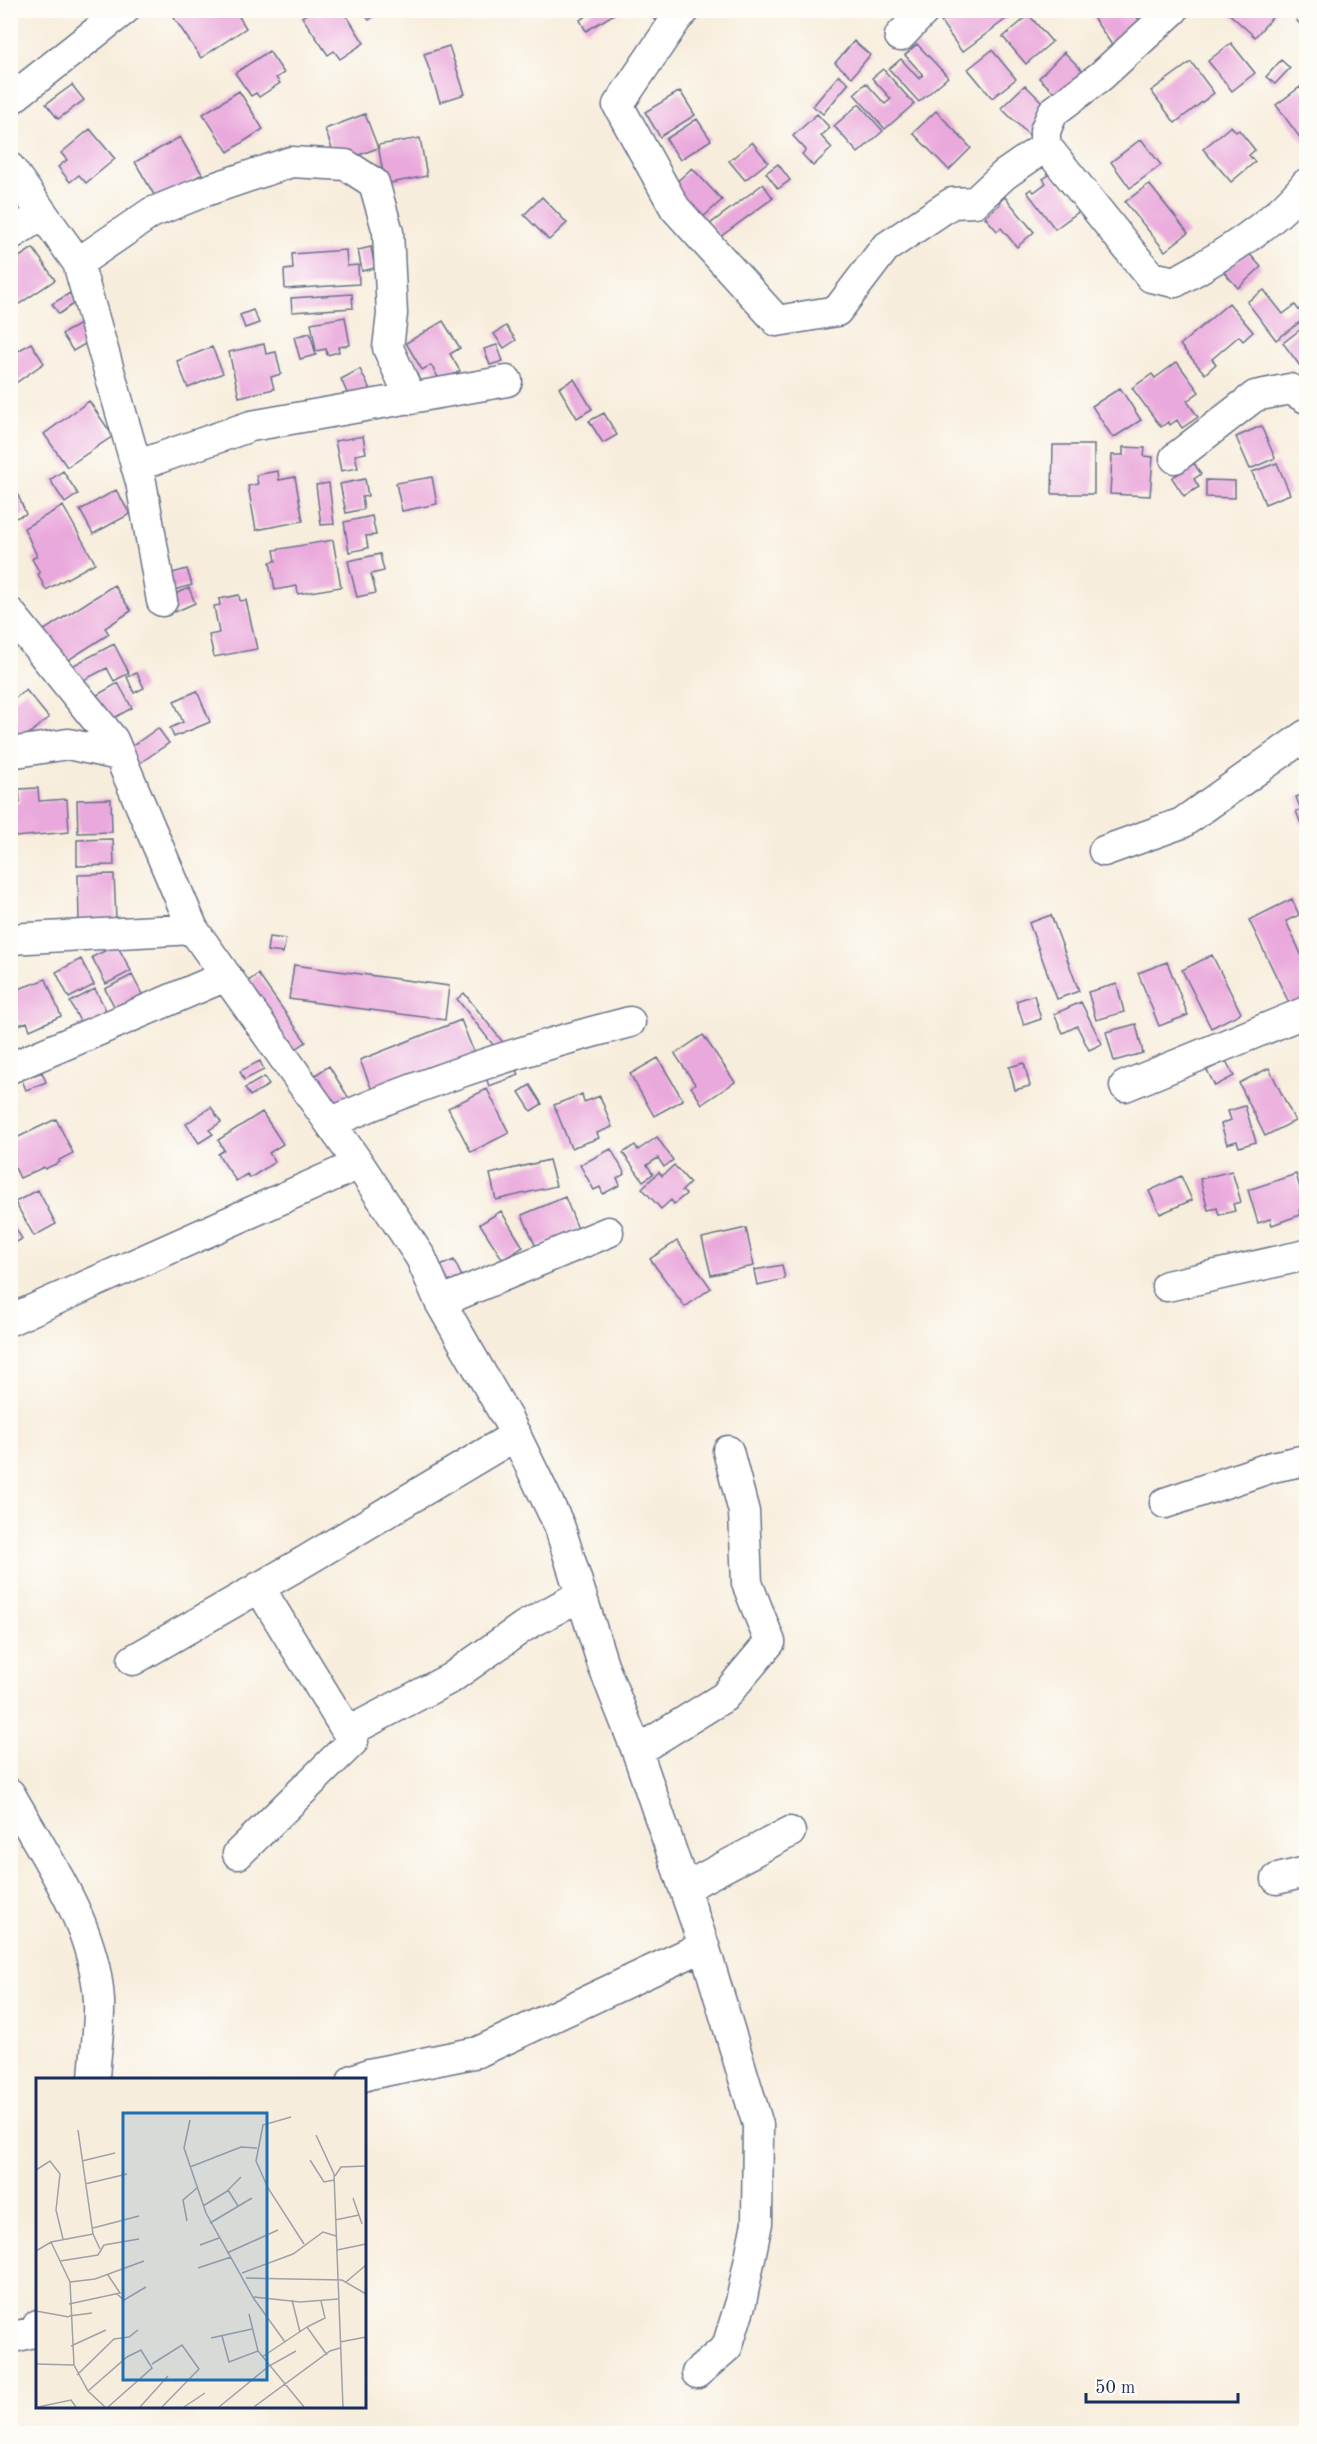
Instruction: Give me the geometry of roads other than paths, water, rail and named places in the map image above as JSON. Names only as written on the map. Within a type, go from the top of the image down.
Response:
[{"type":"street","points":[[10,100],[124,10]]},
{"type":"street","points":[[685,10],[677,18],[618,105],[675,208],[777,321],[837,311],[885,248],[952,203],[975,202],[1004,175],[1046,146]]},
{"type":"street","points":[[900,36],[925,10]]},
{"type":"street","points":[[1173,10],[1101,76],[1053,112],[1045,131],[1046,146],[1151,277],[1175,282],[1217,259],[1277,213],[1306,184]]},
{"type":"street","points":[[78,263],[151,213],[205,191],[291,162],[346,165],[374,183],[388,232],[392,314],[388,348],[411,399]]},
{"type":"street","points":[[10,168],[78,263],[136,466],[162,601]]},
{"type":"street","points":[[10,235],[43,214]]},
{"type":"street","points":[[136,466],[251,426],[507,381]]},
{"type":"street","points":[[1175,458],[1255,396],[1290,390],[1306,398]]},
{"type":"street","points":[[10,613],[113,740],[193,928],[359,1164],[421,1258],[440,1302],[516,1435],[559,1525],[604,1668],[637,1751],[704,1946],[758,2125],[757,2223],[741,2302],[727,2347],[698,2373]]},
{"type":"street","points":[[10,753],[68,744],[102,726]]},
{"type":"street","points":[[1104,851],[1182,824],[1306,735]]},
{"type":"street","points":[[68,744],[119,755]]},
{"type":"street","points":[[10,939],[193,928]]},
{"type":"street","points":[[10,1068],[226,976]]},
{"type":"street","points":[[1125,1086],[1306,1012]]},
{"type":"street","points":[[330,1123],[376,1103],[453,1075],[550,1043],[630,1022]]},
{"type":"street","points":[[10,1320],[359,1164]]},
{"type":"street","points":[[440,1302],[608,1232]]},
{"type":"street","points":[[1167,1286],[1306,1255]]},
{"type":"street","points":[[133,1660],[516,1435]]},
{"type":"street","points":[[637,1751],[724,1697],[770,1642],[747,1583],[744,1512],[728,1450]]},
{"type":"street","points":[[1166,1503],[1272,1467],[1306,1460]]},
{"type":"street","points":[[238,1854],[353,1741],[259,1587]]},
{"type":"street","points":[[348,1732],[451,1678],[523,1627],[581,1595]]},
{"type":"street","points":[[10,1794],[77,1915],[92,1955],[99,2001],[94,2078]]},
{"type":"street","points":[[684,1888],[790,1832]]},
{"type":"street","points":[[1277,1879],[1306,1872]]},
{"type":"street","points":[[356,2078],[478,2052],[704,1946]]}]
